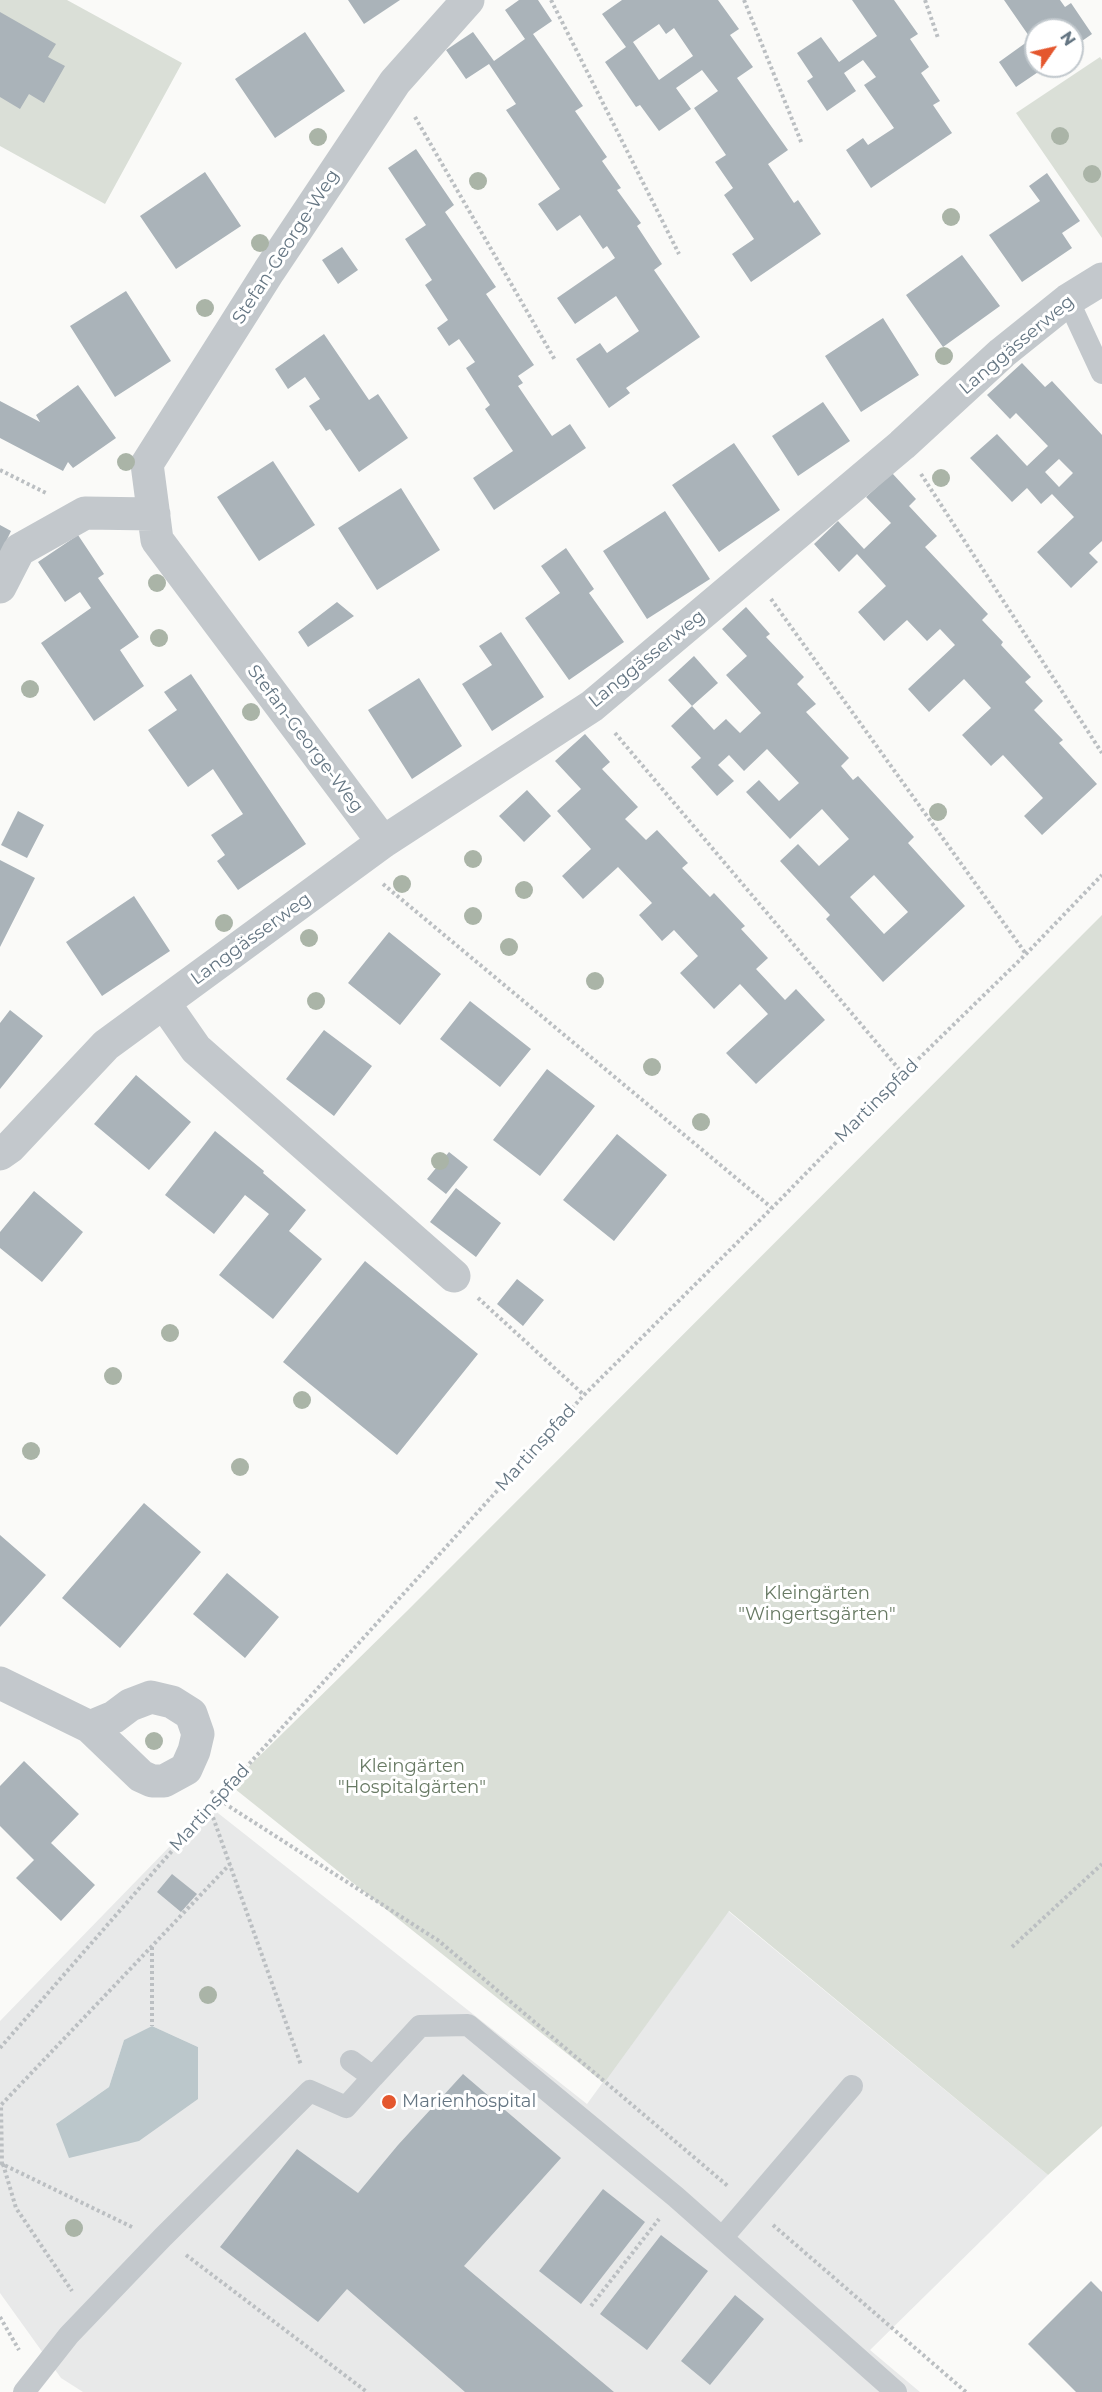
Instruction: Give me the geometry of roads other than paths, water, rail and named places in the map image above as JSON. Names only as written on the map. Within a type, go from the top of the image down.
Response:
[{"type":"street","name":"Stefan-George-Weg","points":[[382,842],[157,540],[147,464],[269,271],[395,82],[468,0]]},
{"type":"street","name":"Langgässerweg","points":[[0,1154],[10,1147],[106,1045],[382,842],[592,706],[902,445],[1002,353],[1068,300],[1102,279]]},
{"type":"street","points":[[0,588],[19,550],[85,513],[154,514]]},
{"type":"street","points":[[164,1003],[196,1049],[454,1276]]},
{"type":"street","points":[[0,1683],[90,1727]]},
{"type":"lane","points":[[1068,300],[1102,373]]},
{"type":"lane","points":[[29,2386],[88,2314],[310,2091],[346,2107],[420,2026],[468,2025],[676,2197],[896,2392]]},
{"type":"lane","points":[[351,2061],[373,2077]]},
{"type":"lane","points":[[722,2238],[852,2086]]},
{"type":"place","name":"Marienhospital","points":[[389,2102]]},
{"type":"park label","name":"Kleingärten \"Wingertsgärten\"","points":[[817,1604]]},
{"type":"park label","name":"Kleingärten \"Hospitalgärten\"","points":[[412,1777]]}]
